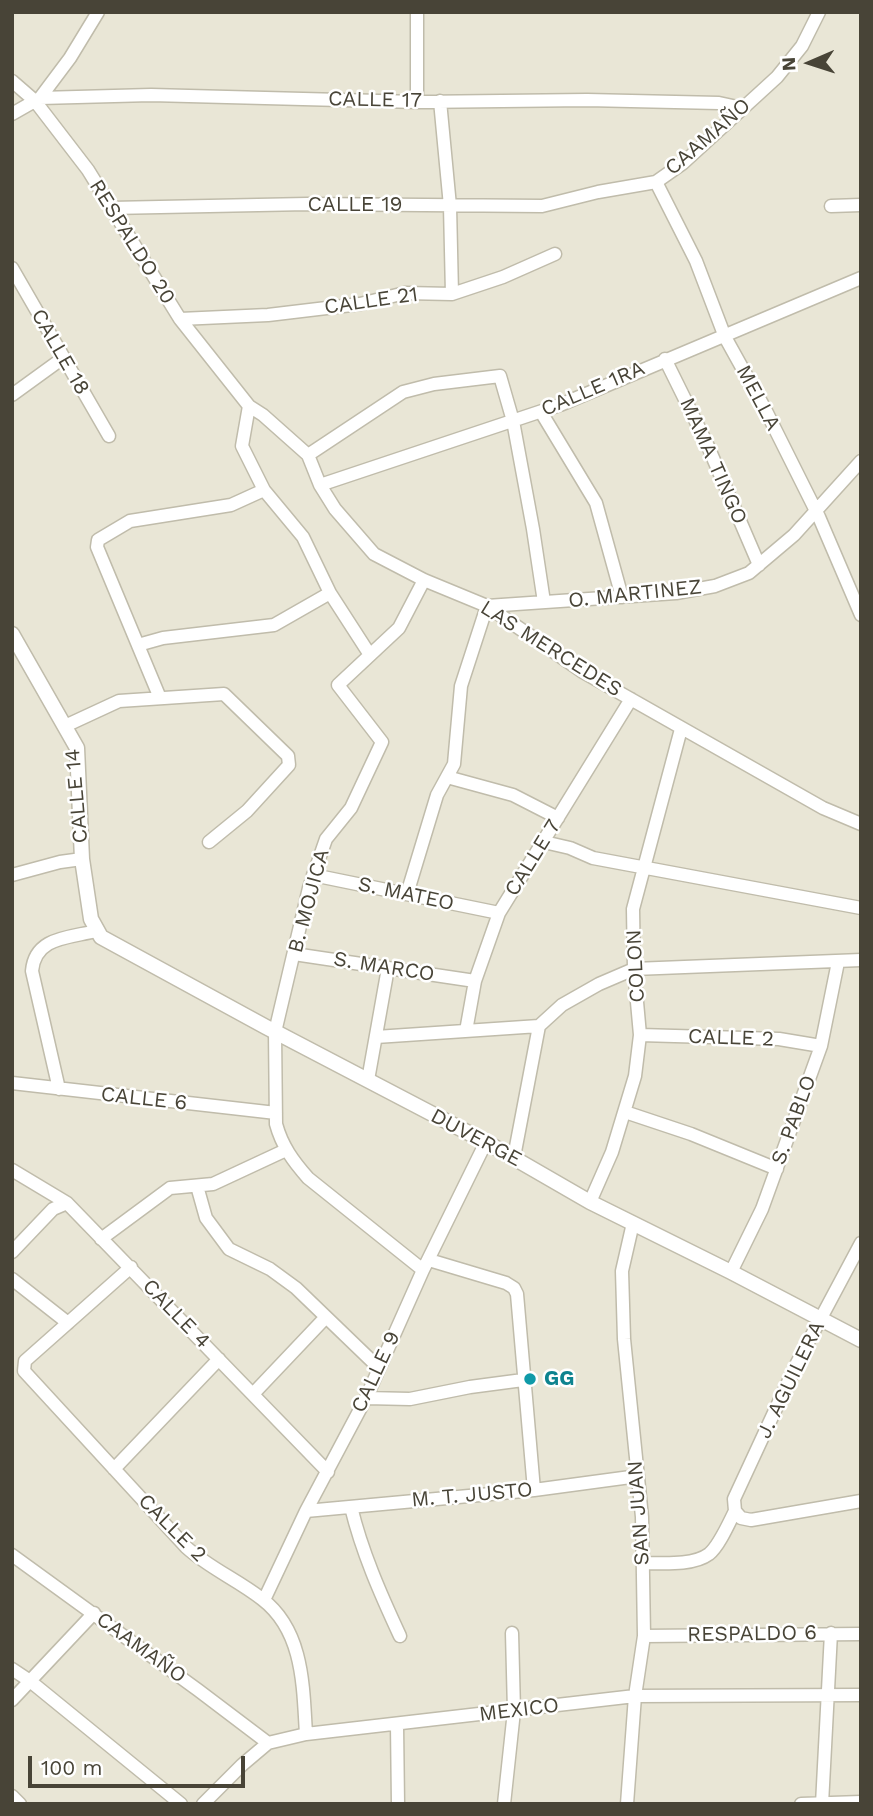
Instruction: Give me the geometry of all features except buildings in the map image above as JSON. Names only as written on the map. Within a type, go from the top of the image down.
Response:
[{"type":"street","points":[[37,99],[70,58],[98,12]]},
{"type":"street","points":[[417,12],[417,102]]},
{"type":"street","name":"CAAMAÑO","points":[[598,192],[656,182],[683,163],[777,77],[802,46],[819,12]]},
{"type":"street","name":"RESPALDO 20","points":[[12,81],[37,99],[88,170],[180,319],[249,406]]},
{"type":"street","name":"CALLE 17","points":[[12,114],[37,99],[151,94],[417,102],[587,100],[719,103],[742,108]]},
{"type":"street","points":[[440,101],[450,206],[452,294]]},
{"type":"street","name":"MELLA","points":[[656,182],[696,261],[725,337],[816,509],[861,615]]},
{"type":"street","name":"CALLE 19","points":[[111,208],[307,204],[542,206],[598,192]]},
{"type":"street","points":[[831,205],[861,205]]},
{"type":"street","name":"CALLE 21","points":[[180,319],[268,315],[360,304],[405,293],[452,294],[503,277],[555,254]]},
{"type":"street","name":"CALLE 18","points":[[12,268],[109,436]]},
{"type":"street","name":"CALLE 1RA","points":[[320,485],[541,412],[861,278]]},
{"type":"street","points":[[12,395],[63,358]]},
{"type":"street","name":"MAMA TINGO","points":[[665,359],[708,444],[759,565]]},
{"type":"street","points":[[308,455],[403,392],[434,384],[500,376],[513,421],[544,602]]},
{"type":"street","points":[[249,406],[242,446],[264,490],[303,537],[330,593],[370,655],[399,628],[424,580]]},
{"type":"street","name":"LAS MERCEDES","points":[[249,406],[308,455],[320,485],[335,509],[374,554],[424,580],[486,606],[583,672],[681,729],[823,808],[861,824]]},
{"type":"street","points":[[541,412],[596,503],[622,597]]},
{"type":"street","name":"O. MARTINEZ","points":[[486,606],[676,593],[715,586],[750,573],[794,535],[861,461]]},
{"type":"street","points":[[160,698],[97,547],[98,540],[130,521],[231,505],[264,490]]},
{"type":"street","points":[[138,645],[163,638],[274,625],[330,593]]},
{"type":"street","points":[[407,894],[437,795],[454,764],[461,687],[486,606]]},
{"type":"street","name":"CALLE 14","points":[[12,634],[76,748],[82,859],[91,919],[96,931]]},
{"type":"street","name":"B. MOJICA","points":[[276,1119],[275,1032],[313,875],[326,839],[351,808],[382,742],[338,685],[370,655]]},
{"type":"street","points":[[65,726],[119,701],[224,694],[290,761],[247,811],[209,842]]},
{"type":"street","name":"CALLE 7","points":[[466,1031],[475,982],[499,913],[631,699]]},
{"type":"street","name":"COLON","points":[[590,1202],[625,1112],[635,1076],[640,1035],[634,970],[633,909],[681,729]]},
{"type":"street","points":[[446,777],[513,795],[558,818]]},
{"type":"street","points":[[544,842],[570,848],[593,858],[861,908]]},
{"type":"street","points":[[12,875],[82,859]]},
{"type":"street","name":"S. MATEO","points":[[313,875],[499,913]]},
{"type":"street","points":[[59,1089],[32,971],[33,960],[37,950],[48,943],[96,931]]},
{"type":"street","name":"DUVERGE","points":[[96,931],[109,943],[514,1157],[590,1202],[861,1340]]},
{"type":"street","name":"S. MARCO","points":[[294,954],[475,982]]},
{"type":"street","points":[[376,1037],[539,1026],[571,1000],[599,984],[634,970],[861,960]]},
{"type":"street","name":"S. PABLO","points":[[731,1272],[762,1209],[821,1046],[838,962]]},
{"type":"street","points":[[368,1080],[388,968]]},
{"type":"street","points":[[514,1157],[539,1026]]},
{"type":"street","name":"CALLE 2","points":[[640,1035],[779,1039],[821,1046]]},
{"type":"street","name":"CALLE 6","points":[[12,1083],[276,1119]]},
{"type":"street","points":[[625,1112],[691,1134],[777,1169]]},
{"type":"street","points":[[276,1119],[286,1150],[308,1178],[426,1265],[506,1283],[514,1288],[517,1294],[534,1490]]},
{"type":"street","name":"CALLE 9","points":[[264,1600],[306,1511],[366,1398],[377,1367],[486,1142]]},
{"type":"street","points":[[101,1239],[170,1188],[213,1184],[286,1150]]},
{"type":"street","name":"CALLE 4","points":[[12,1170],[67,1203],[328,1472]]},
{"type":"street","points":[[197,1185],[206,1218],[229,1249],[270,1269],[296,1288],[377,1367]]},
{"type":"street","points":[[12,1252],[53,1209],[67,1203]]},
{"type":"street","name":"SAN JUAN","points":[[627,1804],[635,1696],[644,1636],[642,1517],[624,1339],[622,1285],[622,1271],[634,1223]]},
{"type":"street","name":"J. AGUILERA","points":[[643,1563],[688,1562],[709,1554],[738,1515],[734,1499],[821,1318],[861,1243]]},
{"type":"street","points":[[12,1279],[68,1322],[131,1267]]},
{"type":"street","points":[[253,1394],[326,1317]]},
{"type":"street","name":"CALLE 2","points":[[68,1322],[25,1361],[24,1371],[186,1548],[264,1600],[282,1619],[296,1648],[306,1734]]},
{"type":"street","points":[[114,1469],[219,1359]]},
{"type":"street","points":[[366,1398],[410,1399],[523,1380]]},
{"type":"street","name":"M. T. JUSTO","points":[[306,1511],[534,1490],[638,1476]]},
{"type":"street","points":[[738,1515],[751,1520],[861,1501]]},
{"type":"street","points":[[351,1507],[373,1580],[400,1636]]},
{"type":"street","name":"CAAMAÑO","points":[[12,1555],[268,1743]]},
{"type":"street","points":[[12,1700],[94,1614]]},
{"type":"street","points":[[504,1804],[514,1711],[512,1633]]},
{"type":"street","points":[[822,1803],[831,1633]]},
{"type":"street","name":"RESPALDO 6","points":[[644,1636],[861,1634]]},
{"type":"street","points":[[12,1669],[181,1804]]},
{"type":"street","name":"MEXICO","points":[[203,1804],[268,1743],[306,1734],[635,1696],[861,1695]]},
{"type":"street","points":[[397,1725],[398,1804]]},
{"type":"street","points":[[12,1796],[20,1804]]},
{"type":"street","points":[[801,1804],[861,1802]]},
{"type":"shaded area","points":[[12,12],[861,12],[861,1804],[12,1804]]},
{"type":"place","name":"GG","points":[[530,1379]]}]
